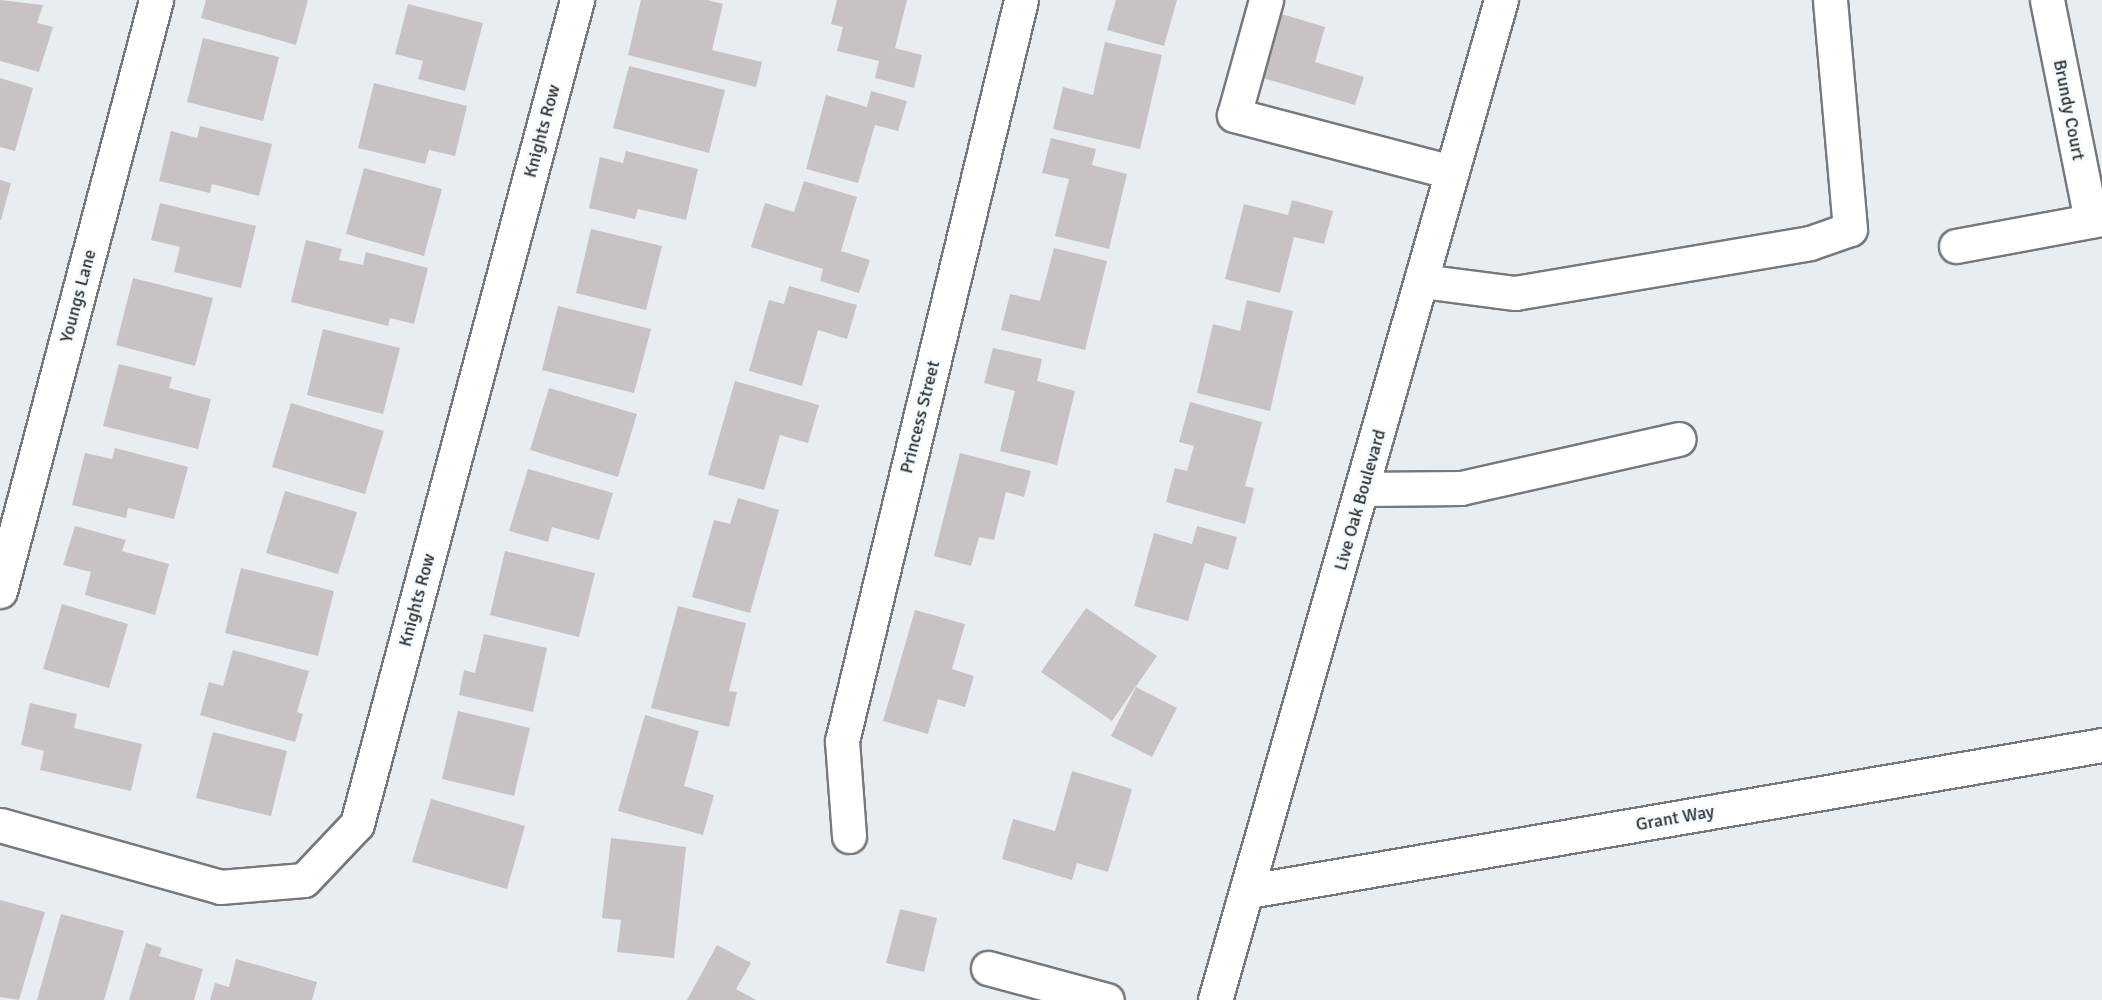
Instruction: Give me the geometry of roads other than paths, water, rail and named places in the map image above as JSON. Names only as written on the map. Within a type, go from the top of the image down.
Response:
[{"type":"street","name":"Youngs Lane","points":[[0,591],[156,0]]},
{"type":"street","name":"Knights Row","points":[[0,825],[220,887],[304,880],[357,824],[577,0]]},
{"type":"street","name":"Princess Street","points":[[849,836],[842,741],[1021,0]]},
{"type":"street","points":[[1266,0],[1234,115],[1452,172]]},
{"type":"street","name":"Live Oak Boulevard","points":[[1215,1000],[1249,891],[1501,0]]},
{"type":"street","points":[[1422,281],[1515,293],[1810,243],[1851,229],[1830,0]]},
{"type":"street","name":"Brundy Court","points":[[1956,246],[2096,220],[2048,0]]},
{"type":"street","points":[[1363,489],[1461,488],[1679,439]]},
{"type":"street","name":"Grant Way","points":[[1249,891],[2102,745]]},
{"type":"street","points":[[988,968],[1063,994],[1107,1000]]}]
